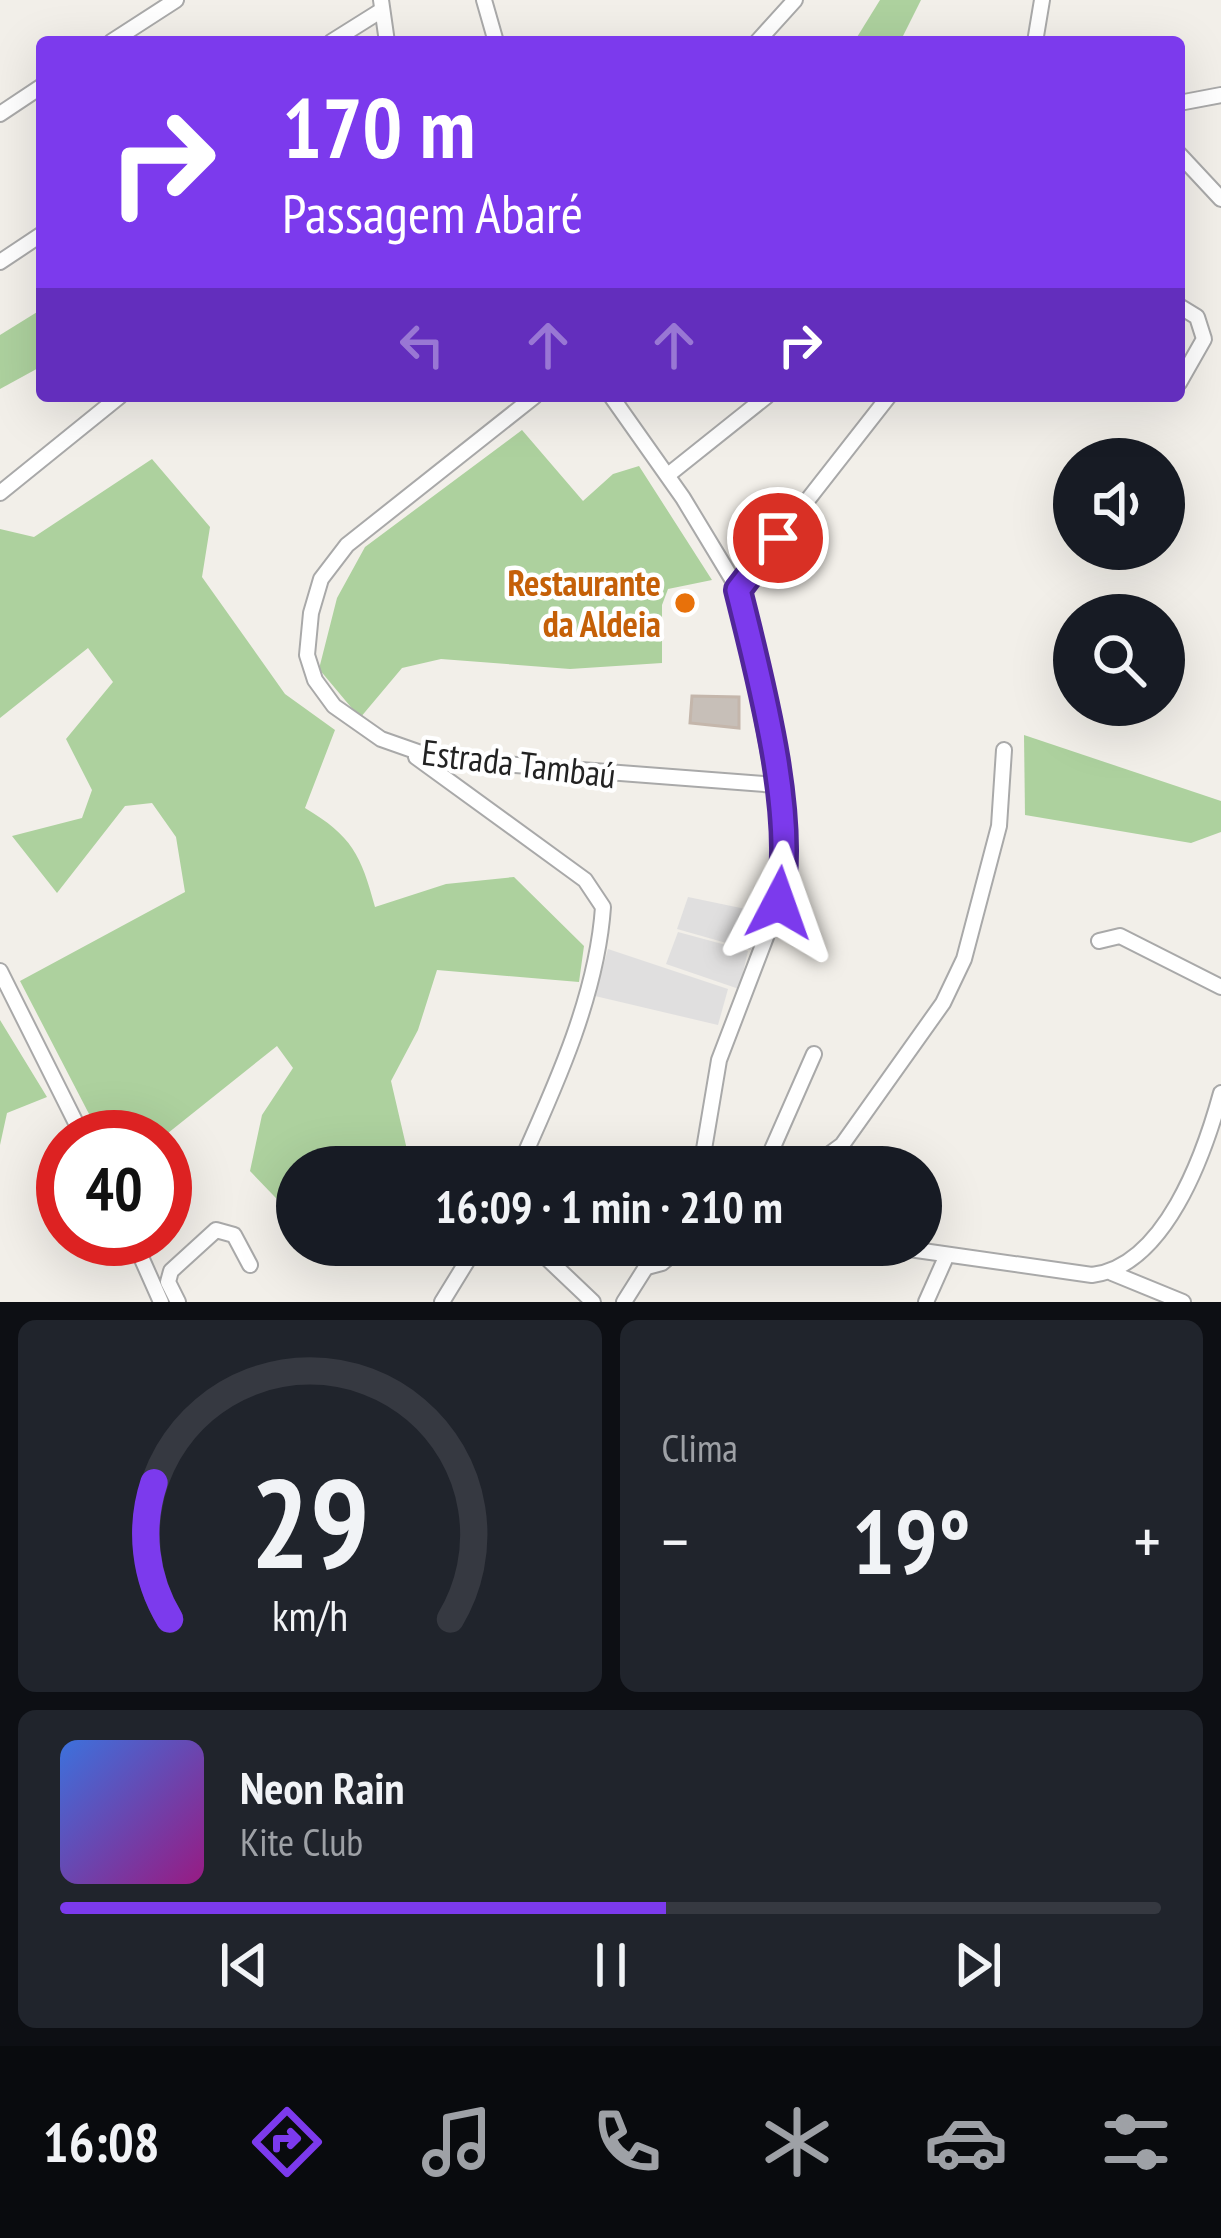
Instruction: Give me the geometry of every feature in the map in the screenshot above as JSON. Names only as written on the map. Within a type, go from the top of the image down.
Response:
[{"type":"street","points":[[120,36],[176,0]]},
{"type":"street","points":[[484,0],[494,36]]},
{"type":"street","points":[[762,36],[795,0]]},
{"type":"street","points":[[1036,36],[1042,0]]},
{"type":"street","points":[[340,36],[381,5],[385,36]]},
{"type":"street","points":[[0,114],[36,90]]},
{"type":"street","points":[[1185,102],[1221,95]]},
{"type":"street","points":[[1185,160],[1221,199]]},
{"type":"street","points":[[0,262],[36,237]]},
{"type":"street","points":[[1185,310],[1197,317],[1204,339],[1185,372]]},
{"type":"street","points":[[0,493],[113,402]]},
{"type":"street","name":"Estrada Tambaú","points":[[527,402],[346,544],[321,579],[307,656],[315,680],[353,723],[410,752],[495,766],[776,785]]},
{"type":"street","points":[[615,402],[668,475],[738,590],[776,785],[783,886],[765,947],[719,1060],[706,1146]]},
{"type":"street","points":[[668,475],[759,402]]},
{"type":"street","points":[[738,590],[884,402]]},
{"type":"street","points":[[841,1146],[943,1003],[964,959],[999,826],[1004,750]]},
{"type":"street","points":[[410,752],[585,880],[603,908],[593,967],[566,1053],[528,1146]]},
{"type":"street","points":[[1099,941],[1120,936],[1221,987]]},
{"type":"street","points":[[0,971],[69,1110]]},
{"type":"street","points":[[773,1146],[814,1054]]},
{"type":"street","points":[[1112,1273],[1146,1246],[1187,1188],[1221,1093]]},
{"type":"street","points":[[178,1302],[168,1282],[171,1271],[216,1229],[234,1235],[250,1265]]},
{"type":"street","points":[[942,1256],[1092,1275],[1112,1273],[1183,1302]]},
{"type":"street","points":[[926,1302],[946,1257]]},
{"type":"street","points":[[145,1266],[161,1302]]},
{"type":"street","points":[[442,1302],[465,1266]]},
{"type":"street","points":[[555,1266],[593,1302]]},
{"type":"street","points":[[623,1302],[650,1266]]},
{"type":"shaded area","points":[[688,897],[760,912],[751,950],[677,929]]},
{"type":"shaded area","points":[[678,932],[748,951],[739,989],[666,964]]},
{"type":"shaded area","points":[[608,949],[728,989],[718,1025],[595,996]]},
{"type":"green space","points":[[880,0],[921,0],[903,36],[858,36]]},
{"type":"green space","points":[[36,313],[36,369],[0,389],[0,335]]},
{"type":"green space","points":[[522,430],[583,501],[613,474],[639,466],[712,580],[668,589],[662,605],[662,663],[570,669],[441,659],[402,668],[360,718],[319,669],[337,598],[365,547]]},
{"type":"green space","points":[[152,459],[210,527],[202,577],[285,694],[335,730],[305,808],[352,848],[375,907],[446,884],[514,877],[584,946],[579,982],[437,970],[418,1030],[391,1081],[406,1146],[276,1146],[276,1198],[250,1171],[262,1115],[293,1068],[277,1046],[192,1114],[192,1110],[87,1110],[20,981],[185,892],[176,837],[152,803],[125,806],[57,893],[12,836],[82,818],[92,790],[66,739],[113,682],[88,648],[0,718],[0,529],[34,537]]},
{"type":"green space","points":[[1024,735],[1221,801],[1221,832],[1191,843],[1025,815]]},
{"type":"green space","points":[[0,1020],[47,1097],[7,1113],[0,1145]]},
{"type":"building","points":[[692,696],[739,697],[739,728],[690,723]]},
{"type":"place","name":"Restaurante da Aldeia","points":[[685,603]]},
{"type":"route","points":[[778,538],[738,590],[759,681],[782,823],[779,903]]}]
